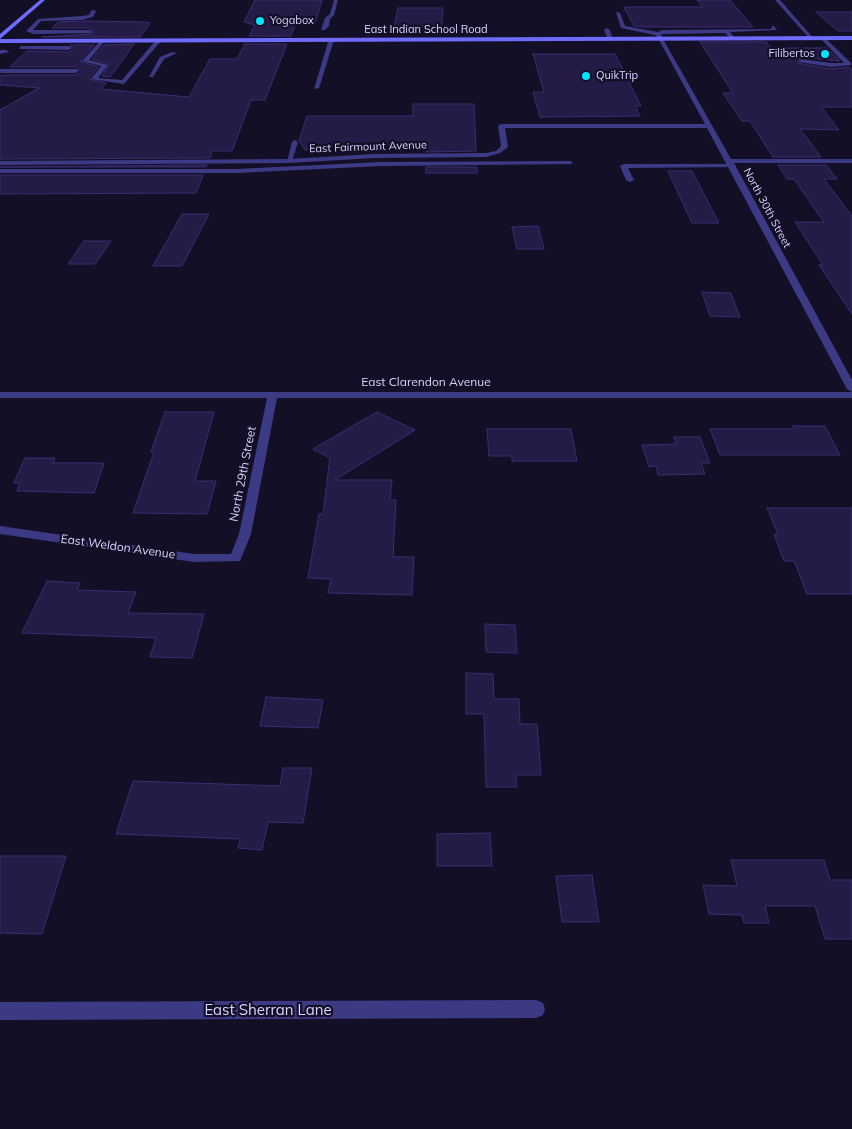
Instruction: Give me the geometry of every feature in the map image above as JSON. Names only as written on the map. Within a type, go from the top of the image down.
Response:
[{"type":"main road","points":[[0,36],[43,0]]},
{"type":"main road","name":"East Indian School Road","points":[[0,41],[611,39],[660,36],[852,38]]},
{"type":"street","points":[[323,29],[328,18],[332,15],[336,0]]},
{"type":"street","points":[[776,0],[812,38]]},
{"type":"street","points":[[90,32],[29,31],[40,20],[82,18],[91,16],[94,12]]},
{"type":"street","points":[[618,12],[623,27],[660,36],[662,32],[774,30],[773,27]]},
{"type":"street","points":[[607,30],[611,39]]},
{"type":"street","points":[[726,31],[732,38]]},
{"type":"street","name":"North 30th Street","points":[[660,36],[852,389]]},
{"type":"street","points":[[801,61],[831,65],[849,64],[823,38]]},
{"type":"street","points":[[316,88],[332,40]]},
{"type":"street","points":[[28,41],[21,48],[69,48]]},
{"type":"street","points":[[102,41],[85,61],[105,66],[94,78],[124,82],[158,41]]},
{"type":"street","points":[[151,76],[162,58],[174,53]]},
{"type":"street","points":[[0,72],[76,71]]},
{"type":"street","name":"East Fairmount Avenue","points":[[0,163],[290,161],[374,156],[460,160],[498,152],[505,147],[501,126],[708,126]]},
{"type":"street","points":[[290,161],[294,142]]},
{"type":"street","points":[[0,171],[236,172],[460,160],[570,163]]},
{"type":"street","points":[[630,180],[624,166],[852,161]]},
{"type":"street","name":"North 29th Street","points":[[236,558],[245,534],[273,394]]},
{"type":"street","name":"East Clarendon Avenue","points":[[0,395],[852,395]]},
{"type":"street","name":"East Weldon Avenue","points":[[0,530],[194,558],[236,558]]},
{"type":"street","name":"East Sherran Lane","points":[[0,1011],[536,1010]]},
{"type":"building","points":[[255,0],[322,0],[315,23],[296,23],[291,36],[249,36],[255,25],[244,22]]},
{"type":"building","points":[[697,0],[730,0],[753,27],[634,26],[624,7],[703,7]]},
{"type":"building","points":[[398,8],[443,8],[441,32],[393,32]]},
{"type":"building","points":[[816,12],[852,12],[852,31],[838,31]]},
{"type":"building","points":[[58,22],[150,23],[140,37],[42,37],[93,34],[90,28],[52,28]]},
{"type":"building","points":[[700,42],[766,42],[771,48],[827,48],[840,61],[801,57],[798,63],[831,69],[849,67],[852,70],[852,107],[821,107],[839,130],[800,129],[821,157],[773,157],[750,121],[742,121],[723,93],[733,93]]},
{"type":"building","points":[[134,44],[110,77],[102,76],[109,64],[92,59],[104,45]]},
{"type":"building","points":[[245,44],[287,44],[265,100],[251,100],[232,151],[212,151],[210,158],[0,159],[0,110],[39,88],[0,85],[0,76],[76,75],[81,72],[76,67],[10,67],[27,51],[69,52],[74,49],[70,45],[94,45],[80,61],[98,67],[89,79],[106,83],[101,89],[189,97],[210,59],[237,59]]},
{"type":"building","points":[[533,54],[615,54],[641,106],[635,106],[640,116],[540,117],[533,92],[544,92]]},
{"type":"building","points":[[413,104],[474,104],[476,151],[426,152],[426,145],[351,146],[305,150],[299,141],[307,116],[413,116]]},
{"type":"building","points":[[207,165],[206,167],[0,167]]},
{"type":"building","points":[[778,165],[826,165],[837,179],[824,179],[852,216],[852,314],[819,265],[823,265],[795,222],[824,222],[794,179],[787,179]]},
{"type":"building","points":[[426,167],[477,167],[477,173],[426,173]]},
{"type":"building","points":[[668,171],[692,171],[719,223],[692,223]]},
{"type":"building","points":[[0,175],[203,175],[196,193],[0,194]]},
{"type":"building","points":[[182,214],[209,214],[182,266],[153,266]]},
{"type":"building","points":[[538,226],[544,249],[517,249],[512,227]]},
{"type":"building","points":[[84,241],[111,241],[95,264],[68,264]]},
{"type":"building","points":[[702,292],[731,293],[740,317],[710,316]]},
{"type":"building","points":[[165,412],[214,412],[195,481],[216,481],[207,514],[133,513],[154,452],[151,452]]},
{"type":"building","points":[[377,412],[415,430],[335,480],[392,480],[390,500],[396,500],[393,557],[414,557],[412,595],[328,593],[331,579],[308,578],[319,514],[323,514],[330,458],[313,449]]},
{"type":"building","points":[[793,426],[825,426],[840,455],[720,455],[710,429],[794,429]]},
{"type":"building","points":[[487,429],[571,429],[577,461],[512,461],[512,456],[489,456]]},
{"type":"building","points":[[674,437],[700,437],[710,463],[701,463],[705,474],[658,475],[656,466],[649,467],[642,445],[676,444]]},
{"type":"building","points":[[25,458],[55,458],[53,463],[104,463],[94,493],[17,491],[20,483],[14,483]]},
{"type":"building","points":[[767,508],[852,508],[852,594],[807,594],[794,561],[784,561],[774,534],[778,534]]},
{"type":"building","points":[[47,581],[80,583],[77,590],[136,592],[128,613],[204,614],[192,658],[150,657],[156,638],[22,633]]},
{"type":"building","points":[[485,624],[515,625],[517,653],[486,652]]},
{"type":"building","points":[[466,673],[493,674],[494,699],[519,699],[520,724],[537,724],[541,775],[516,775],[517,787],[486,787],[484,714],[466,714]]},
{"type":"building","points":[[266,697],[323,700],[318,728],[260,726]]},
{"type":"building","points":[[283,768],[312,768],[303,823],[268,822],[262,850],[238,848],[240,839],[116,834],[133,781],[280,786]]},
{"type":"building","points":[[490,833],[492,866],[437,866],[437,834]]},
{"type":"building","points":[[0,856],[66,856],[42,934],[0,933]]},
{"type":"building","points":[[731,860],[824,860],[830,880],[852,880],[852,939],[825,939],[815,906],[765,906],[769,923],[744,923],[742,915],[709,914],[703,885],[737,886]]},
{"type":"building","points":[[592,875],[599,922],[562,922],[556,876]]},
{"type":"place","name":"Yogabox","points":[[260,21]]},
{"type":"place","name":"Filibertos","points":[[825,54]]},
{"type":"place","name":"QuikTrip","points":[[586,76]]}]
